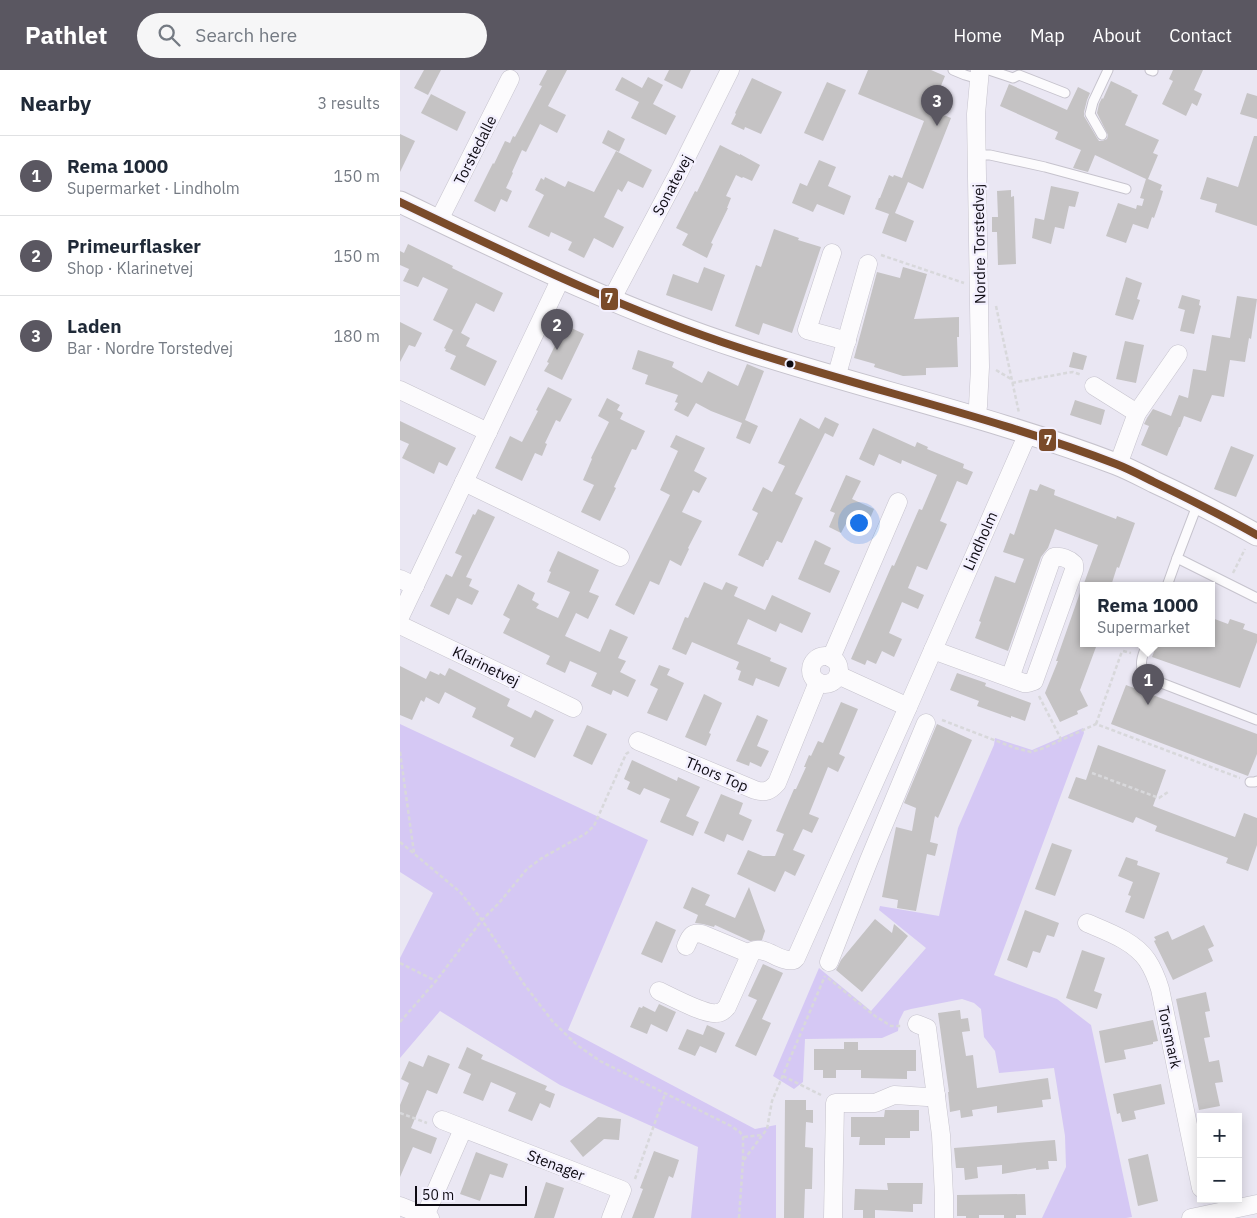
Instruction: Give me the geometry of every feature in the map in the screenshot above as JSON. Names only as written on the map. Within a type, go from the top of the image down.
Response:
[{"type":"street","name":"Sonatevej","points":[[613,300],[730,70]]},
{"type":"street","name":"Nordre Torstedvej","points":[[976,418],[987,293],[976,114],[983,73]]},
{"type":"street","name":"Torstedalle","points":[[439,220],[510,79]]},
{"type":"street","points":[[400,202],[562,278],[685,329],[738,348],[836,378],[1025,432],[1118,465],[1198,502],[1255,534]]},
{"type":"street","points":[[832,253],[807,330],[847,340]]},
{"type":"street","points":[[836,378],[868,264]]},
{"type":"street","points":[[400,617],[408,582],[464,482],[562,278]]},
{"type":"street","points":[[1118,465],[1137,413],[1178,354]]},
{"type":"street","points":[[1094,386],[1137,413]]},
{"type":"street","points":[[400,390],[488,432]]},
{"type":"street","name":"Lindholm","points":[[686,946],[692,935],[698,933],[750,954],[757,949],[786,960],[794,960],[796,958],[933,650],[1025,432]]},
{"type":"street","points":[[464,482],[620,557]]},
{"type":"street","points":[[832,658],[898,502]]},
{"type":"street","points":[[933,650],[1010,678],[1024,683],[1034,681],[1074,570],[1072,562],[1060,557],[1054,557],[1051,562],[1010,678]]},
{"type":"street","name":"Klarinetvej","points":[[400,625],[573,708]]},
{"type":"street","points":[[1028,627],[1051,636]]},
{"type":"street","points":[[822,656],[832,658],[838,665],[838,675],[832,682],[823,684],[814,679],[811,668],[817,658],[822,656]]},
{"type":"street","points":[[838,675],[908,707]]},
{"type":"street","name":"Thors Top","points":[[638,741],[754,790],[767,792],[777,783],[818,682]]},
{"type":"street","points":[[827,969],[869,860],[912,758],[932,721]]},
{"type":"street","points":[[889,749],[912,758]]},
{"type":"street","points":[[844,850],[869,860]]},
{"type":"street","points":[[818,908],[845,920]]},
{"type":"street","name":"Torsmark","points":[[1087,923],[1133,945],[1148,961],[1155,974],[1160,989],[1197,1169]]},
{"type":"street","points":[[660,991],[708,1013],[720,1013],[727,1007],[750,954]]},
{"type":"street","points":[[917,1024],[927,1028],[941,1135],[944,1218]]},
{"type":"street","points":[[833,1218],[835,1103],[875,1103],[894,1095],[927,1097],[936,1095]]},
{"type":"street","name":"Stenager","points":[[442,1120],[622,1190]]},
{"type":"street","points":[[400,1206],[428,1217],[463,1129]]},
{"type":"street","points":[[611,1218],[622,1190]]},
{"type":"street","points":[[1200,1211],[1257,1204]]},
{"type":"lane","points":[[953,70],[965,75],[983,73],[1013,78],[1020,73],[1065,93]]},
{"type":"lane","points":[[1102,135],[1090,114],[1093,102],[1108,70]]},
{"type":"lane","points":[[977,154],[1045,167],[1126,189]]},
{"type":"lane","points":[[1169,582],[1198,502]]},
{"type":"lane","points":[[1178,558],[1257,598]]},
{"type":"lane","points":[[1146,647],[1141,665],[1142,672],[1146,677],[1257,720]]},
{"type":"path","points":[[868,264],[874,253],[987,293],[1025,432]]},
{"type":"path","points":[[1012,383],[1073,372],[1093,381],[1094,386]]},
{"type":"path","points":[[1228,583],[1255,534]]},
{"type":"path","points":[[1096,724],[1120,654],[1123,651],[1127,651],[1142,656]]},
{"type":"path","points":[[1031,682],[1061,739]]},
{"type":"path","points":[[932,721],[1031,752],[1096,724],[1253,781]]},
{"type":"path","points":[[400,1022],[436,981],[482,920],[527,870],[542,858],[585,834],[594,826],[626,754],[638,741]]},
{"type":"path","points":[[400,752],[414,853]]},
{"type":"path","points":[[1092,773],[1158,798],[1168,792]]},
{"type":"path","points":[[400,842],[460,892],[482,920],[524,984],[553,1022],[577,1044],[600,1060],[740,1132],[743,1137],[743,1161],[738,1218]]},
{"type":"path","points":[[400,963],[436,981]]},
{"type":"path","points":[[743,1161],[766,1129],[772,1101],[827,969],[875,1016],[892,1026],[917,1024]]},
{"type":"path","points":[[783,1076],[835,1103]]},
{"type":"path","points":[[622,1190],[633,1184],[665,1094]]},
{"type":"path","points":[[400,1113],[431,1125],[442,1120]]},
{"type":"path","points":[[743,1137],[762,1135]]},
{"type":"shaded area","points":[[400,724],[648,840],[568,1030],[755,1129],[776,1125],[776,1218],[691,1218],[698,1147],[560,1085],[440,1011],[400,1058],[400,958],[433,893],[400,872]]},
{"type":"shaded area","points":[[1083,728],[1084,733],[994,975],[1057,999],[1091,1025],[1132,1217],[1126,1218],[1042,1218],[1066,1167],[1065,1136],[1054,1068],[999,1073],[995,1051],[984,1037],[981,1009],[974,1003],[962,999],[904,1011],[899,1021],[898,1031],[882,1038],[805,1039],[803,1082],[794,1089],[773,1076],[819,968],[871,1011],[926,948],[879,910],[880,906],[939,916],[958,828],[994,745],[995,738],[1032,750]]},
{"type":"building","points":[[424,70],[441,70],[428,95],[414,88]]},
{"type":"building","points":[[547,70],[567,70],[548,106],[566,115],[557,133],[540,124],[526,152],[522,150],[512,172],[506,188],[512,191],[507,202],[501,199],[495,212],[474,201],[505,141],[510,143],[513,136],[515,137],[542,86],[539,85]]},
{"type":"building","points":[[669,70],[691,70],[682,89],[664,80]]},
{"type":"building","points":[[868,70],[931,70],[945,76],[937,97],[946,101],[941,114],[951,118],[923,189],[908,182],[895,213],[914,221],[906,242],[882,233],[889,214],[875,209],[889,175],[902,178],[924,121],[858,94]]},
{"type":"building","points":[[1173,70],[1203,70],[1194,90],[1202,94],[1197,106],[1192,103],[1186,116],[1162,104],[1173,81],[1169,79]]},
{"type":"building","points":[[622,77],[642,88],[648,77],[663,85],[653,104],[676,116],[666,135],[631,118],[639,102],[615,90]]},
{"type":"building","points":[[752,78],[782,92],[761,134],[745,127],[744,130],[731,124]]},
{"type":"building","points":[[1111,81],[1138,95],[1125,125],[1159,140],[1153,153],[1158,155],[1148,179],[1162,185],[1160,190],[1163,191],[1161,198],[1148,229],[1133,224],[1126,243],[1106,236],[1118,203],[1136,209],[1137,205],[1142,206],[1144,199],[1140,198],[1146,179],[1095,155],[1088,172],[1073,168],[1081,150],[1055,139],[1058,132],[1000,106],[1009,84],[1067,110],[1078,87],[1090,93],[1084,116],[1099,141],[1102,141],[1107,139],[1108,135],[1097,113],[1099,104]]},
{"type":"building","points":[[827,82],[846,90],[823,141],[804,133]]},
{"type":"building","points":[[1247,93],[1257,96],[1257,119],[1240,114]]},
{"type":"building","points":[[431,94],[466,112],[457,131],[421,113]]},
{"type":"building","points":[[608,130],[625,139],[619,152],[602,143]]},
{"type":"building","points":[[400,134],[415,141],[400,172]]},
{"type":"building","points":[[1254,136],[1257,136],[1257,226],[1215,212],[1217,204],[1200,199],[1207,177],[1238,187]]},
{"type":"building","points":[[720,145],[760,165],[752,181],[736,175],[726,196],[731,198],[728,208],[711,243],[713,244],[707,258],[682,245],[688,234],[676,228],[695,191],[697,192]]},
{"type":"building","points":[[616,151],[652,170],[643,188],[628,181],[622,192],[618,189],[604,217],[624,227],[613,248],[594,238],[584,258],[568,250],[572,242],[551,232],[549,237],[528,227],[544,195],[535,190],[541,178],[544,180],[545,177],[565,187],[568,181],[594,192]]},
{"type":"building","points":[[819,160],[836,167],[828,186],[851,196],[844,215],[817,204],[813,212],[792,203],[800,183],[807,186]]},
{"type":"building","points":[[1051,186],[1079,192],[1075,207],[1069,206],[1064,229],[1055,227],[1051,244],[1032,238],[1035,218],[1044,220]]},
{"type":"building","points":[[1011,190],[1011,197],[1014,196],[1016,264],[998,265],[997,232],[992,232],[992,217],[998,217],[997,191]]},
{"type":"building","points":[[774,229],[799,238],[798,240],[821,247],[792,333],[763,323],[759,335],[735,326],[756,265],[761,267]]},
{"type":"building","points":[[408,244],[503,293],[494,312],[476,303],[461,333],[470,338],[466,346],[497,361],[485,386],[450,369],[456,356],[445,351],[446,349],[444,348],[453,330],[433,320],[448,289],[423,277],[418,287],[403,281],[409,269],[400,265],[400,251],[404,253]]},
{"type":"building","points":[[704,267],[725,275],[712,311],[666,295],[673,274],[698,283]]},
{"type":"building","points":[[903,267],[927,274],[914,319],[959,317],[959,337],[957,337],[958,367],[926,368],[926,375],[903,376],[874,367],[875,364],[854,358],[877,272],[900,278]]},
{"type":"building","points":[[1126,277],[1142,283],[1137,299],[1140,300],[1133,320],[1115,315]]},
{"type":"building","points":[[1182,295],[1200,300],[1199,305],[1201,306],[1194,334],[1180,331],[1185,310],[1178,308]]},
{"type":"building","points":[[1237,296],[1257,299],[1251,339],[1249,338],[1245,362],[1230,360],[1224,397],[1212,395],[1201,422],[1184,416],[1167,456],[1141,445],[1149,426],[1144,424],[1153,409],[1171,416],[1179,395],[1188,398],[1193,369],[1206,371],[1212,335],[1230,338]]},
{"type":"building","points":[[400,322],[422,333],[415,347],[409,345],[400,362]]},
{"type":"building","points":[[565,325],[584,334],[562,380],[544,371]]},
{"type":"building","points":[[1125,341],[1144,345],[1136,383],[1116,379]]},
{"type":"building","points":[[638,350],[674,362],[672,367],[702,383],[708,371],[738,386],[747,364],[764,371],[745,420],[758,426],[750,444],[736,438],[742,423],[696,403],[688,417],[674,410],[678,403],[675,402],[678,395],[645,384],[648,375],[632,369]]},
{"type":"building","points":[[1073,352],[1087,356],[1083,370],[1069,367]]},
{"type":"building","points":[[548,387],[572,399],[560,422],[556,420],[545,443],[547,444],[542,456],[535,453],[522,481],[495,468],[510,436],[522,442]]},
{"type":"building","points":[[607,398],[620,405],[617,410],[623,413],[620,419],[645,431],[636,450],[632,449],[600,521],[581,512],[594,485],[583,480],[591,458],[609,422],[598,416]]},
{"type":"building","points":[[1075,400],[1105,410],[1101,425],[1070,415]]},
{"type":"building","points":[[825,417],[839,424],[833,437],[825,433],[795,494],[803,498],[782,543],[777,541],[763,567],[738,555],[758,513],[752,510],[763,487],[772,492],[785,466],[778,463],[800,418],[819,429]]},
{"type":"building","points":[[400,421],[456,448],[447,466],[439,462],[434,474],[402,458],[409,444],[400,440]]},
{"type":"building","points":[[873,428],[915,447],[917,442],[928,447],[927,449],[964,464],[963,468],[973,472],[967,485],[957,481],[940,521],[947,524],[927,570],[917,566],[908,588],[924,595],[918,609],[902,602],[889,633],[902,639],[894,657],[882,651],[876,664],[867,660],[865,665],[851,659],[892,565],[894,566],[919,509],[922,510],[937,475],[902,460],[901,464],[879,454],[874,466],[859,459]]},
{"type":"building","points":[[676,435],[705,448],[694,471],[707,478],[699,493],[693,490],[682,512],[702,521],[681,566],[670,560],[659,585],[650,581],[634,615],[615,605],[670,495],[660,490],[678,451],[670,447]]},
{"type":"building","points":[[1231,446],[1254,455],[1236,497],[1214,489]]},
{"type":"building","points":[[846,475],[861,481],[852,499],[874,509],[866,528],[848,520],[841,533],[829,527],[835,513],[830,511]]},
{"type":"building","points":[[1040,484],[1055,490],[1054,495],[1116,519],[1117,516],[1135,523],[1112,582],[1084,582],[1098,545],[1055,529],[1048,548],[1041,557],[1008,651],[975,638],[995,576],[1015,583],[1024,559],[1003,552],[1010,533],[1014,535],[1030,489],[1037,491]]},
{"type":"building","points":[[478,509],[495,517],[466,577],[472,579],[469,586],[479,591],[472,605],[457,598],[449,615],[430,606],[446,574],[452,577],[462,556],[455,553],[473,514],[475,515]]},
{"type":"building","points":[[815,540],[831,548],[824,564],[840,571],[830,593],[798,579]]},
{"type":"building","points":[[558,551],[599,570],[589,592],[599,596],[588,619],[576,613],[565,636],[600,652],[610,629],[628,637],[618,658],[626,661],[620,672],[636,680],[628,697],[613,690],[611,695],[591,686],[597,673],[570,661],[565,673],[546,664],[550,656],[503,633],[510,619],[503,615],[518,584],[535,593],[532,600],[539,604],[536,608],[558,618],[570,592],[547,582],[551,572],[549,571]]},
{"type":"building","points":[[704,582],[722,590],[726,582],[738,587],[734,596],[765,610],[772,595],[811,613],[802,633],[780,623],[776,632],[748,619],[737,644],[771,658],[770,661],[787,668],[779,687],[756,678],[753,686],[738,680],[741,671],[736,669],[739,662],[692,642],[686,655],[672,649],[685,617],[688,618]]},
{"type":"building","points":[[1080,593],[1080,647],[1096,647],[1080,690],[1088,706],[1077,711],[1078,714],[1060,722],[1045,693],[1058,661],[1056,661]]},
{"type":"building","points":[[1215,619],[1228,624],[1230,619],[1245,624],[1243,629],[1257,634],[1257,642],[1240,688],[1152,657],[1156,647],[1215,647]]},
{"type":"building","points":[[659,665],[670,669],[667,675],[684,683],[667,721],[647,713],[658,689],[650,685]]},
{"type":"building","points":[[400,666],[426,679],[430,671],[445,676],[449,668],[510,699],[507,706],[531,718],[535,710],[554,720],[535,758],[510,746],[514,738],[472,717],[476,708],[445,692],[439,704],[426,697],[424,702],[421,700],[412,720],[400,715]]},
{"type":"building","points":[[957,673],[986,683],[985,686],[1031,703],[1025,721],[977,706],[979,701],[950,690]]},
{"type":"building","points":[[1126,685],[1257,734],[1257,754],[1248,776],[1111,724]]},
{"type":"building","points":[[704,694],[722,703],[709,733],[711,734],[706,746],[685,737]]},
{"type":"building","points":[[841,702],[858,709],[839,754],[845,757],[838,772],[828,767],[809,814],[819,818],[812,833],[803,829],[793,850],[805,855],[795,876],[785,871],[775,892],[737,874],[748,850],[763,856],[775,856],[784,834],[776,831],[794,789],[796,789],[806,767],[804,767],[809,755],[811,756],[818,741],[823,743]]},
{"type":"building","points":[[757,715],[768,720],[757,746],[769,751],[761,767],[750,762],[749,766],[736,761]]},
{"type":"building","points":[[937,724],[972,740],[938,818],[935,816],[930,842],[938,844],[935,856],[927,854],[916,911],[897,908],[898,900],[882,897],[896,827],[912,831],[916,808],[904,803]]},
{"type":"building","points":[[587,725],[607,734],[592,765],[573,756]]},
{"type":"building","points":[[1098,745],[1166,770],[1153,806],[1235,837],[1244,813],[1257,818],[1257,845],[1248,871],[1226,863],[1228,858],[1155,831],[1157,826],[1136,817],[1133,823],[1068,798],[1076,777],[1086,780]]},
{"type":"building","points":[[632,760],[677,781],[678,777],[700,787],[686,816],[699,822],[693,836],[660,822],[670,799],[644,788],[640,795],[627,789],[630,782],[624,779]]},
{"type":"building","points":[[721,794],[743,803],[739,814],[752,820],[743,841],[727,834],[724,842],[704,833]]},
{"type":"building","points":[[1052,843],[1072,850],[1055,896],[1035,889]]},
{"type":"building","points":[[1126,857],[1138,861],[1137,865],[1160,873],[1144,919],[1125,912],[1131,896],[1128,895],[1133,882],[1118,876]]},
{"type":"building","points":[[692,887],[710,895],[705,905],[735,918],[749,887],[765,931],[762,940],[750,941],[715,925],[714,927],[695,923],[698,915],[683,908]]},
{"type":"building","points":[[1025,910],[1059,923],[1054,937],[1047,935],[1040,953],[1033,951],[1027,968],[1007,960]]},
{"type":"building","points":[[875,919],[892,933],[894,924],[908,936],[862,992],[836,970],[841,960]]},
{"type":"building","points":[[656,921],[676,930],[662,963],[641,954]]},
{"type":"building","points":[[1204,925],[1214,946],[1208,949],[1213,961],[1173,980],[1154,941],[1156,940],[1154,937],[1168,931],[1172,940]]},
{"type":"building","points":[[1082,950],[1105,958],[1094,991],[1102,994],[1097,1009],[1066,998]]},
{"type":"building","points":[[763,964],[783,973],[762,1019],[771,1023],[756,1056],[735,1046],[757,1000],[748,996]]},
{"type":"building","points":[[1206,992],[1210,1011],[1205,1012],[1210,1037],[1204,1038],[1209,1062],[1219,1060],[1223,1082],[1215,1083],[1220,1106],[1199,1110],[1176,999]]},
{"type":"building","points":[[659,1004],[676,1012],[667,1032],[651,1024],[647,1034],[630,1027],[639,1007],[642,1008],[643,1006],[655,1012]]},
{"type":"building","points":[[960,1010],[961,1019],[968,1018],[970,1031],[962,1032],[966,1056],[973,1055],[977,1088],[1048,1078],[1051,1099],[1042,1100],[1043,1107],[997,1113],[997,1106],[972,1110],[973,1116],[961,1118],[960,1110],[950,1112],[938,1013]]},
{"type":"building","points":[[1153,1020],[1158,1041],[1153,1042],[1153,1044],[1124,1050],[1126,1059],[1105,1063],[1099,1031]]},
{"type":"building","points":[[707,1025],[725,1033],[716,1053],[700,1046],[695,1056],[678,1049],[687,1029],[703,1035]]},
{"type":"building","points":[[844,1042],[858,1042],[858,1050],[916,1050],[916,1071],[907,1071],[907,1079],[861,1078],[861,1070],[836,1070],[836,1078],[823,1078],[823,1070],[814,1070],[814,1049],[844,1049]]},
{"type":"building","points":[[467,1047],[483,1055],[481,1059],[547,1086],[545,1090],[555,1094],[550,1108],[540,1103],[532,1121],[508,1111],[516,1093],[491,1082],[483,1101],[463,1093],[471,1074],[458,1068]]},
{"type":"building","points":[[428,1055],[450,1064],[437,1094],[427,1090],[411,1128],[437,1138],[431,1154],[413,1147],[400,1177],[400,1105],[409,1083],[401,1079],[409,1061],[423,1067]]},
{"type":"building","points":[[1161,1084],[1165,1104],[1134,1111],[1136,1119],[1122,1122],[1120,1113],[1117,1114],[1113,1094]]},
{"type":"building","points":[[785,1100],[806,1100],[806,1110],[813,1110],[813,1123],[806,1122],[805,1147],[813,1148],[812,1189],[805,1189],[804,1218],[784,1218]]},
{"type":"building","points":[[885,1110],[919,1110],[919,1131],[910,1131],[910,1138],[885,1138],[885,1145],[859,1145],[860,1137],[851,1137],[851,1117],[884,1117]]},
{"type":"building","points":[[598,1117],[621,1119],[619,1140],[604,1139],[583,1157],[570,1141]]},
{"type":"building","points":[[1055,1140],[1057,1161],[1048,1161],[1049,1169],[1036,1170],[1036,1168],[1002,1174],[1002,1165],[977,1167],[978,1178],[965,1180],[964,1168],[956,1168],[954,1148]]},
{"type":"building","points":[[654,1151],[679,1160],[673,1178],[669,1176],[654,1218],[632,1218],[643,1189],[640,1188]]},
{"type":"building","points":[[476,1152],[508,1164],[503,1178],[490,1174],[480,1201],[460,1194]]},
{"type":"building","points":[[1148,1154],[1158,1201],[1138,1206],[1128,1159]]},
{"type":"building","points":[[546,1182],[564,1188],[554,1218],[534,1218]]},
{"type":"building","points":[[887,1183],[923,1183],[922,1204],[913,1204],[913,1212],[875,1210],[875,1218],[863,1218],[863,1210],[854,1210],[855,1189],[888,1190]]},
{"type":"building","points":[[1025,1194],[1026,1215],[1016,1215],[1016,1218],[1004,1218],[1004,1215],[979,1215],[979,1218],[957,1216],[957,1195]]},
{"type":"transit line","name":"7","points":[[400,202],[568,281],[653,317],[787,363],[976,417],[1070,447],[1131,470],[1257,535]]},
{"type":"place","name":"Laden","points":[[937,126]]},
{"type":"place","name":"Primeurflasker","points":[[557,350]]},
{"type":"place","name":"Rema 1000","points":[[1148,705]]}]
